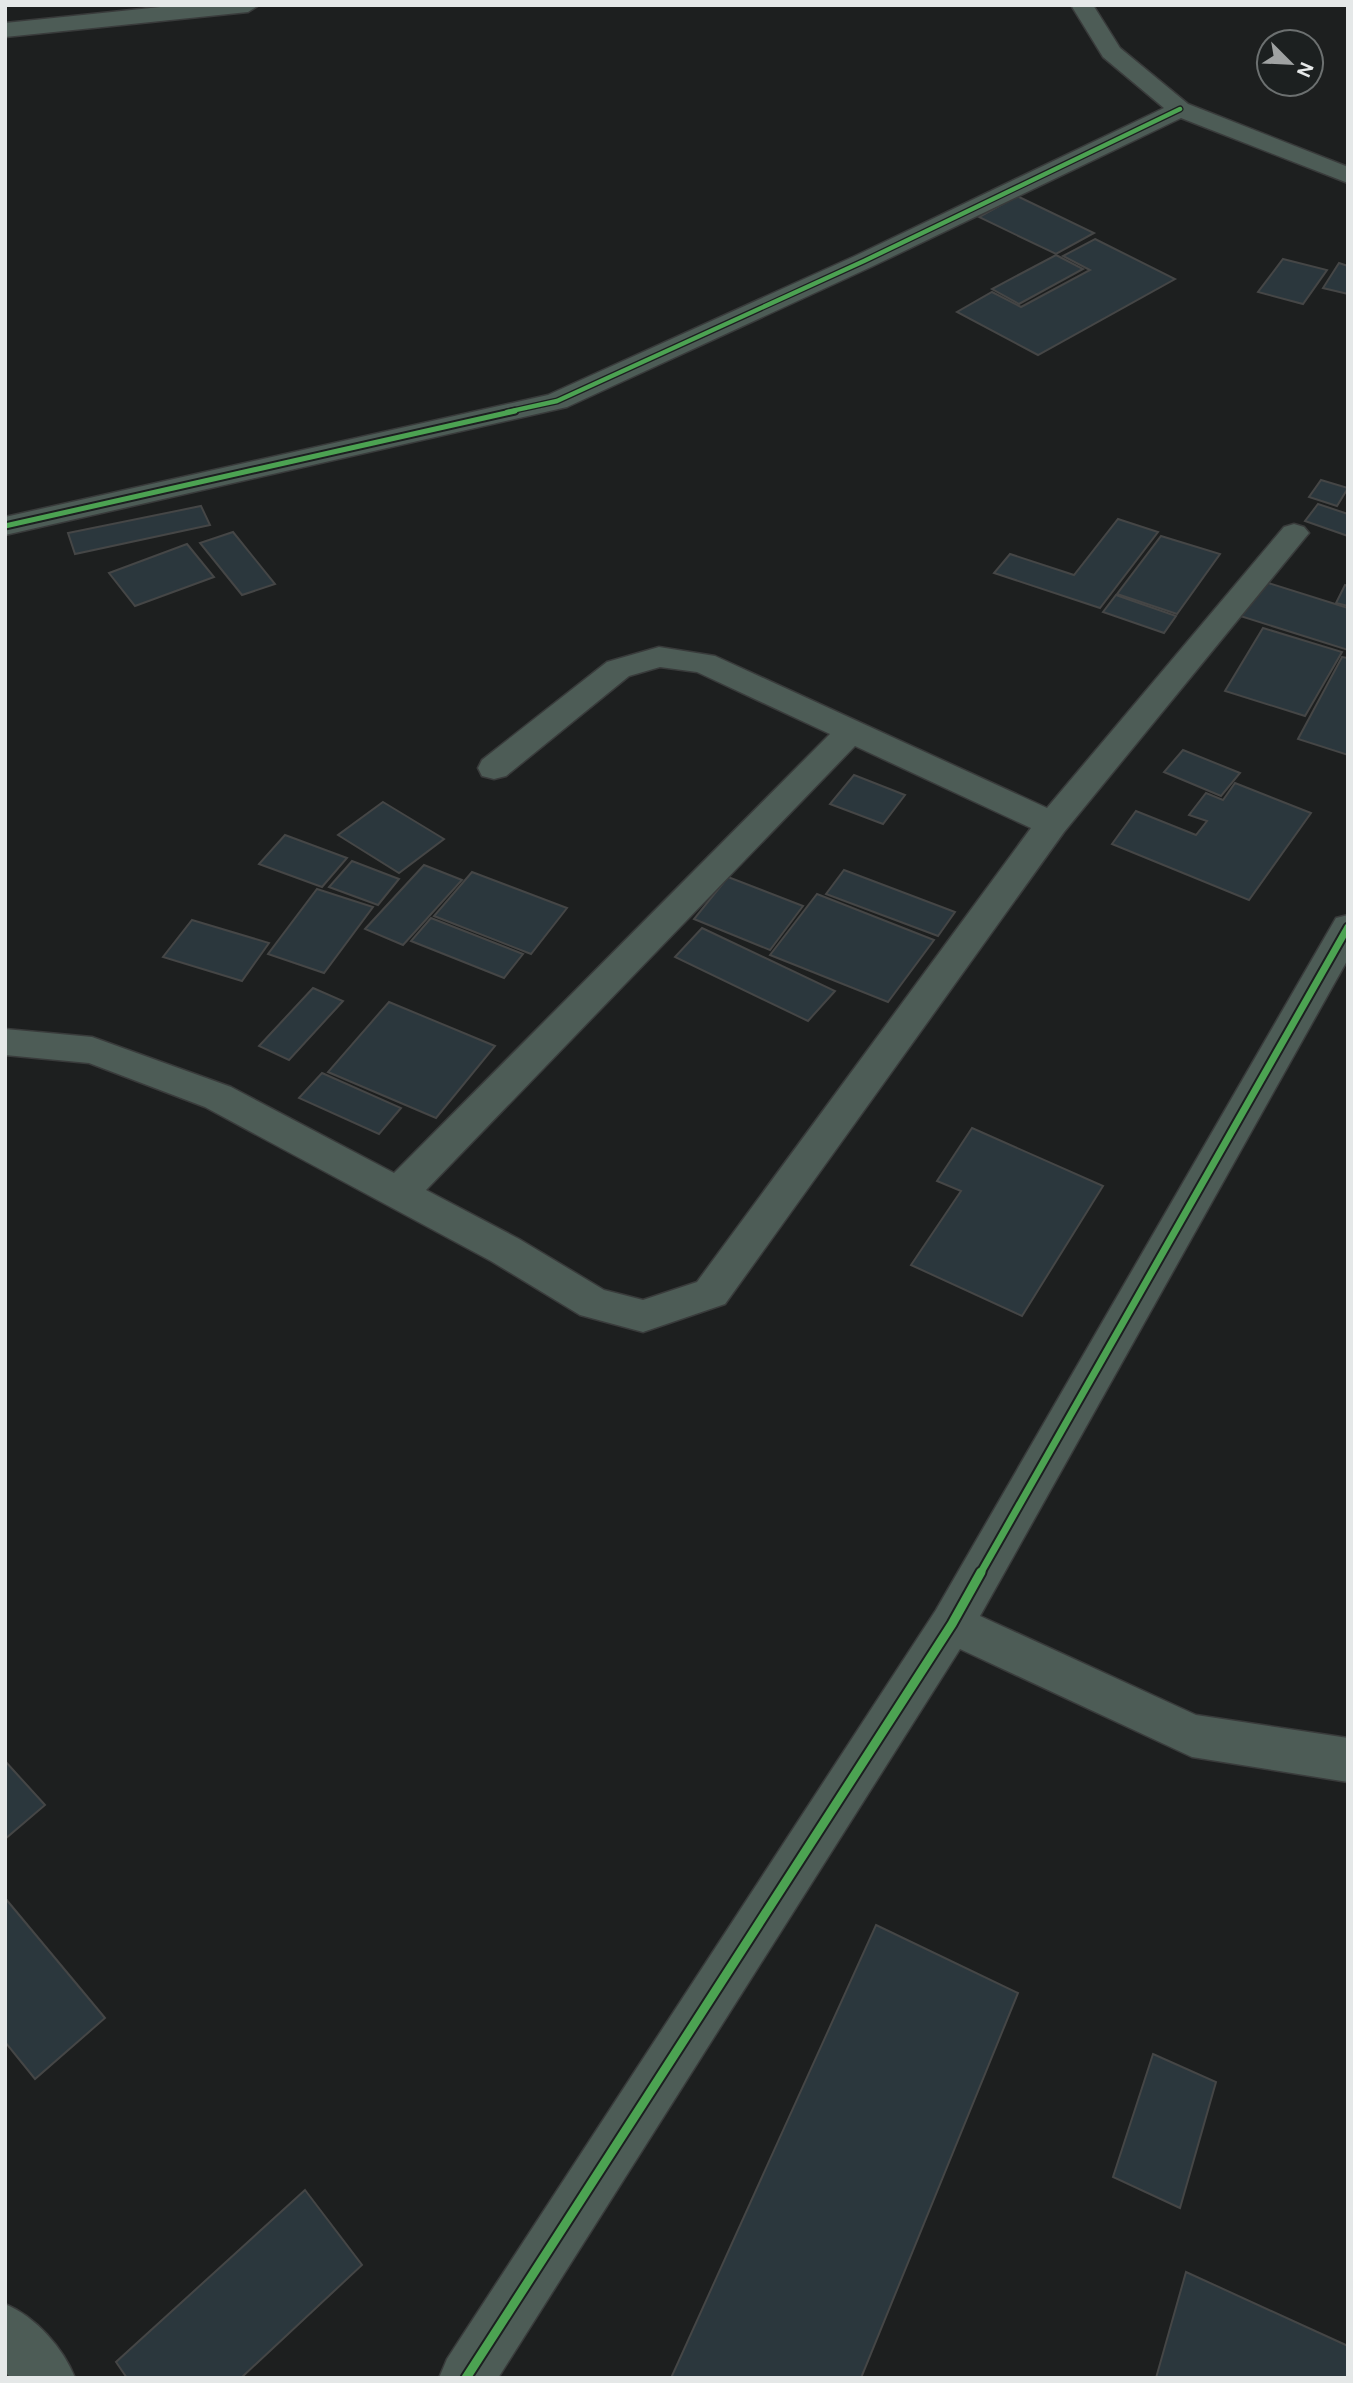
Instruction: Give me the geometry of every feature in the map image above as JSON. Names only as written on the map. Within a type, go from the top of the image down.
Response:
[{"type":"street","points":[[5,9],[40,5]]},
{"type":"street","points":[[5,30],[161,10],[248,5]]},
{"type":"street","points":[[1082,5],[1111,52],[1180,109],[1348,176]]},
{"type":"street","points":[[5,526],[557,401],[863,261],[1180,109]]},
{"type":"street","points":[[5,1042],[92,1050],[218,1097],[505,1250],[594,1304],[643,1316],[711,1293],[1052,824],[1294,533]]},
{"type":"street","points":[[494,768],[618,670],[659,657],[704,663],[1052,824]]},
{"type":"street","points":[[399,1193],[852,731]]},
{"type":"street","points":[[466,2378],[952,1624],[1348,927]]},
{"type":"street","points":[[952,1624],[1192,1737],[1348,1760]]},
{"type":"street","points":[[5,2331],[48,2378]]},
{"type":"building","points":[[1017,196],[1094,233],[1056,254],[979,217]]},
{"type":"building","points":[[1095,239],[1175,279],[1038,355],[957,312],[992,292],[1021,307],[1090,270],[1063,256]]},
{"type":"building","points":[[1056,255],[1083,269],[1019,304],[992,289]]},
{"type":"building","points":[[1283,259],[1327,270],[1303,304],[1258,292]]},
{"type":"building","points":[[1339,263],[1348,266],[1348,294],[1323,288]]},
{"type":"building","points":[[1321,480],[1348,488],[1337,506],[1309,497]]},
{"type":"building","points":[[1318,504],[1348,514],[1348,536],[1305,521]]},
{"type":"building","points":[[201,506],[210,525],[75,554],[68,533]]},
{"type":"building","points":[[1118,519],[1158,532],[1100,608],[994,573],[1010,554],[1074,575]]},
{"type":"building","points":[[233,532],[275,584],[242,595],[200,543]]},
{"type":"building","points":[[1161,536],[1220,554],[1177,614],[1117,594]]},
{"type":"building","points":[[187,544],[214,577],[135,606],[109,573]]},
{"type":"building","points":[[1259,580],[1348,608],[1348,650],[1237,615]]},
{"type":"building","points":[[1345,585],[1348,586],[1348,606],[1336,603]]},
{"type":"building","points":[[1116,595],[1176,616],[1164,633],[1103,612]]},
{"type":"building","points":[[1263,628],[1342,652],[1305,716],[1225,691]]},
{"type":"building","points":[[1342,657],[1348,658],[1348,755],[1298,739]]},
{"type":"building","points":[[1183,750],[1240,773],[1221,796],[1164,772]]},
{"type":"building","points":[[854,775],[905,795],[883,824],[830,804]]},
{"type":"building","points":[[1235,783],[1311,813],[1249,900],[1112,844],[1136,811],[1196,835],[1207,821],[1189,815],[1206,793],[1223,800]]},
{"type":"building","points":[[383,802],[444,839],[399,873],[338,835]]},
{"type":"building","points":[[285,835],[347,858],[322,887],[259,864]]},
{"type":"building","points":[[352,861],[399,879],[378,905],[329,887]]},
{"type":"building","points":[[424,865],[462,880],[403,945],[365,929]]},
{"type":"building","points":[[844,870],[955,912],[938,936],[826,894]]},
{"type":"building","points":[[472,872],[567,908],[531,954],[434,916]]},
{"type":"building","points":[[728,877],[803,906],[770,950],[694,919]]},
{"type":"building","points":[[317,889],[373,907],[324,973],[268,954]]},
{"type":"building","points":[[817,894],[934,940],[888,1002],[770,955]]},
{"type":"building","points":[[431,918],[523,954],[504,978],[411,941]]},
{"type":"building","points":[[192,920],[269,943],[242,981],[163,957]]},
{"type":"building","points":[[702,928],[835,991],[808,1021],[675,957]]},
{"type":"building","points":[[313,988],[343,1001],[289,1060],[259,1046]]},
{"type":"building","points":[[389,1002],[495,1046],[436,1118],[328,1072]]},
{"type":"building","points":[[322,1073],[401,1108],[379,1134],[299,1098]]},
{"type":"building","points":[[972,1128],[1103,1186],[1022,1316],[911,1265],[961,1191],[937,1181]]},
{"type":"building","points":[[5,1761],[45,1805],[5,1839]]},
{"type":"building","points":[[5,1898],[105,2018],[35,2079],[5,2042]]},
{"type":"building","points":[[876,1925],[1018,1993],[861,2378],[671,2378]]},
{"type":"building","points":[[1153,2054],[1216,2082],[1180,2208],[1113,2177]]},
{"type":"building","points":[[305,2190],[362,2265],[241,2378],[127,2378],[116,2362]]},
{"type":"building","points":[[1186,2272],[1348,2346],[1348,2378],[1156,2378]]},
{"type":"cycle path","points":[[5,526],[557,401],[864,261],[1180,109]]},
{"type":"cycle path","points":[[466,2378],[952,1624],[1348,927]]}]
